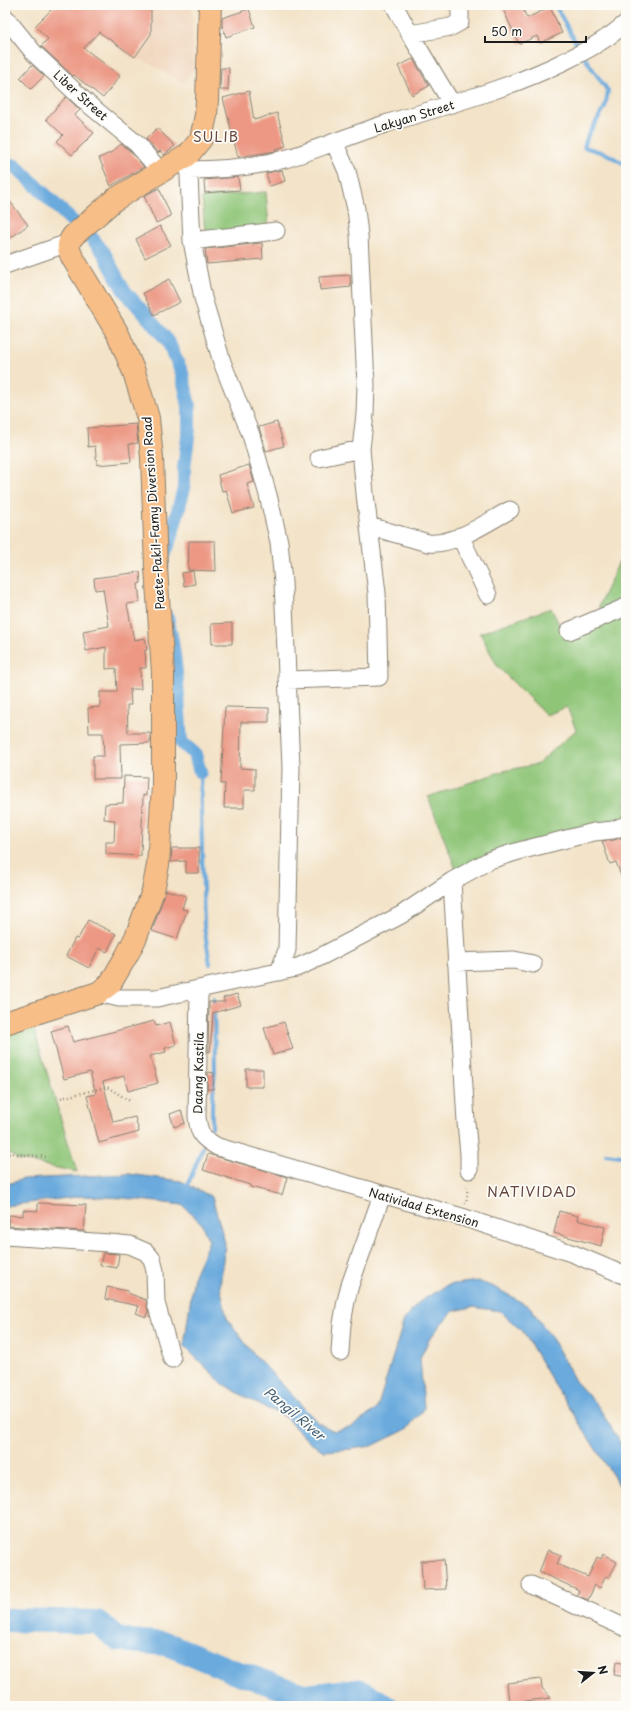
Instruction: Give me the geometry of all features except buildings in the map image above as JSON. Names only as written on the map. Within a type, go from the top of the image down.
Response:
[{"type":"main road","points":[[79,232],[114,200],[160,171],[189,163],[201,139],[206,115],[210,5]]},
{"type":"main road","name":"Paete-Pakil-Famy Diversion Road","points":[[5,1023],[98,994],[110,984],[136,937],[154,890],[158,865],[163,785],[163,673],[156,568],[152,458],[148,418],[134,372],[124,348],[112,323],[69,250],[79,232]]},
{"type":"street","points":[[394,5],[452,104]]},
{"type":"street","points":[[410,34],[451,27],[460,22],[460,9],[458,5]]},
{"type":"street","name":"Liber Street","points":[[5,17],[34,53],[87,103],[137,144],[160,171]]},
{"type":"street","name":"Lakyan Street","points":[[189,163],[221,170],[255,166],[286,159],[334,142],[515,84],[550,69],[585,51],[618,30],[626,23]]},
{"type":"street","points":[[287,680],[379,677],[377,593],[361,449],[365,414],[366,385],[359,235],[356,209],[347,171],[334,142]]},
{"type":"street","points":[[189,163],[192,241],[203,298],[222,362],[251,435],[268,495],[279,542],[283,582],[291,767],[287,950],[279,972]]},
{"type":"street","points":[[192,241],[276,231]]},
{"type":"street","points":[[5,264],[79,232]]},
{"type":"street","points":[[319,458],[361,449]]},
{"type":"street","points":[[369,526],[428,543],[437,544],[460,536],[510,510]]},
{"type":"street","points":[[460,536],[488,595]]},
{"type":"street","points":[[569,631],[626,607]]},
{"type":"street","points":[[98,994],[119,998],[150,998],[199,990],[234,980],[296,968],[401,914],[480,865],[506,854],[594,832],[613,830],[626,825]]},
{"type":"street","points":[[452,881],[469,1170]]},
{"type":"street","points":[[456,962],[514,960],[533,964]]},
{"type":"street","name":"Daang Kastila","points":[[199,990],[197,1117],[199,1131],[205,1139],[218,1147]]},
{"type":"street","name":"Natividad Extension","points":[[218,1147],[465,1218],[574,1254],[626,1276]]},
{"type":"street","points":[[340,1352],[342,1324],[347,1296],[382,1195]]},
{"type":"street","points":[[5,1236],[109,1243],[130,1246],[146,1252],[152,1259],[155,1271],[156,1304],[172,1359]]},
{"type":"street","points":[[531,1586],[626,1628]]},
{"type":"path","points":[[61,1098],[107,1087],[130,1101]]},
{"type":"path","points":[[5,1196],[6,1153],[48,1157]]},
{"type":"path","points":[[465,1218],[469,1170]]},
{"type":"shaded area","points":[[63,5],[192,5],[193,70],[183,83],[142,59],[134,60]]},
{"type":"green space","points":[[266,192],[269,228],[205,233],[202,197]]},
{"type":"green space","points":[[626,557],[626,606],[603,614],[599,606],[619,562]]},
{"type":"green space","points":[[551,608],[565,636],[626,612],[626,819],[457,872],[428,797],[503,771],[538,764],[576,730],[567,707],[546,715],[498,667],[480,633]]},
{"type":"green space","points":[[32,1023],[77,1172],[19,1160],[5,1151],[5,1031]]},
{"type":"water","name":"Pangil River","points":[[129,1174],[181,1181],[212,1197],[225,1243],[220,1286],[227,1318],[251,1351],[317,1422],[334,1431],[353,1426],[377,1409],[404,1320],[419,1302],[447,1285],[478,1281],[496,1288],[530,1307],[555,1343],[575,1381],[598,1406],[626,1452],[626,1496],[554,1384],[524,1333],[500,1311],[472,1307],[454,1311],[441,1324],[429,1340],[420,1358],[424,1408],[407,1429],[372,1446],[324,1451],[310,1443],[283,1415],[261,1406],[223,1384],[184,1346],[194,1275],[209,1241],[201,1223],[182,1205],[123,1198],[83,1196],[5,1206],[5,1185],[23,1179]]},
{"type":"waterway","points":[[555,5],[577,45]]},
{"type":"waterway","points":[[584,57],[608,91],[605,107],[588,135],[584,147],[607,154],[626,165]]},
{"type":"waterway","points":[[5,163],[15,166],[71,220],[91,237],[104,253],[123,289],[168,341],[182,373],[189,406],[189,429],[184,468],[184,488],[171,537],[162,561],[162,567]]},
{"type":"waterway","points":[[167,617],[175,663],[181,742],[195,754],[200,772]]},
{"type":"waterway","points":[[200,772],[204,926],[210,964]]},
{"type":"waterway","points":[[212,1127],[215,1070],[214,998]]},
{"type":"waterway","points":[[186,1189],[203,1147]]},
{"type":"waterway","points":[[606,1154],[621,1156],[626,1154]]},
{"type":"waterway","points":[[5,1620],[97,1622],[119,1640],[167,1644],[230,1670],[306,1696],[358,1690],[386,1706]]},
{"type":"district","name":"SULIB","points":[[216,136]]},
{"type":"district","name":"NATIVIDAD","points":[[532,1191]]}]
